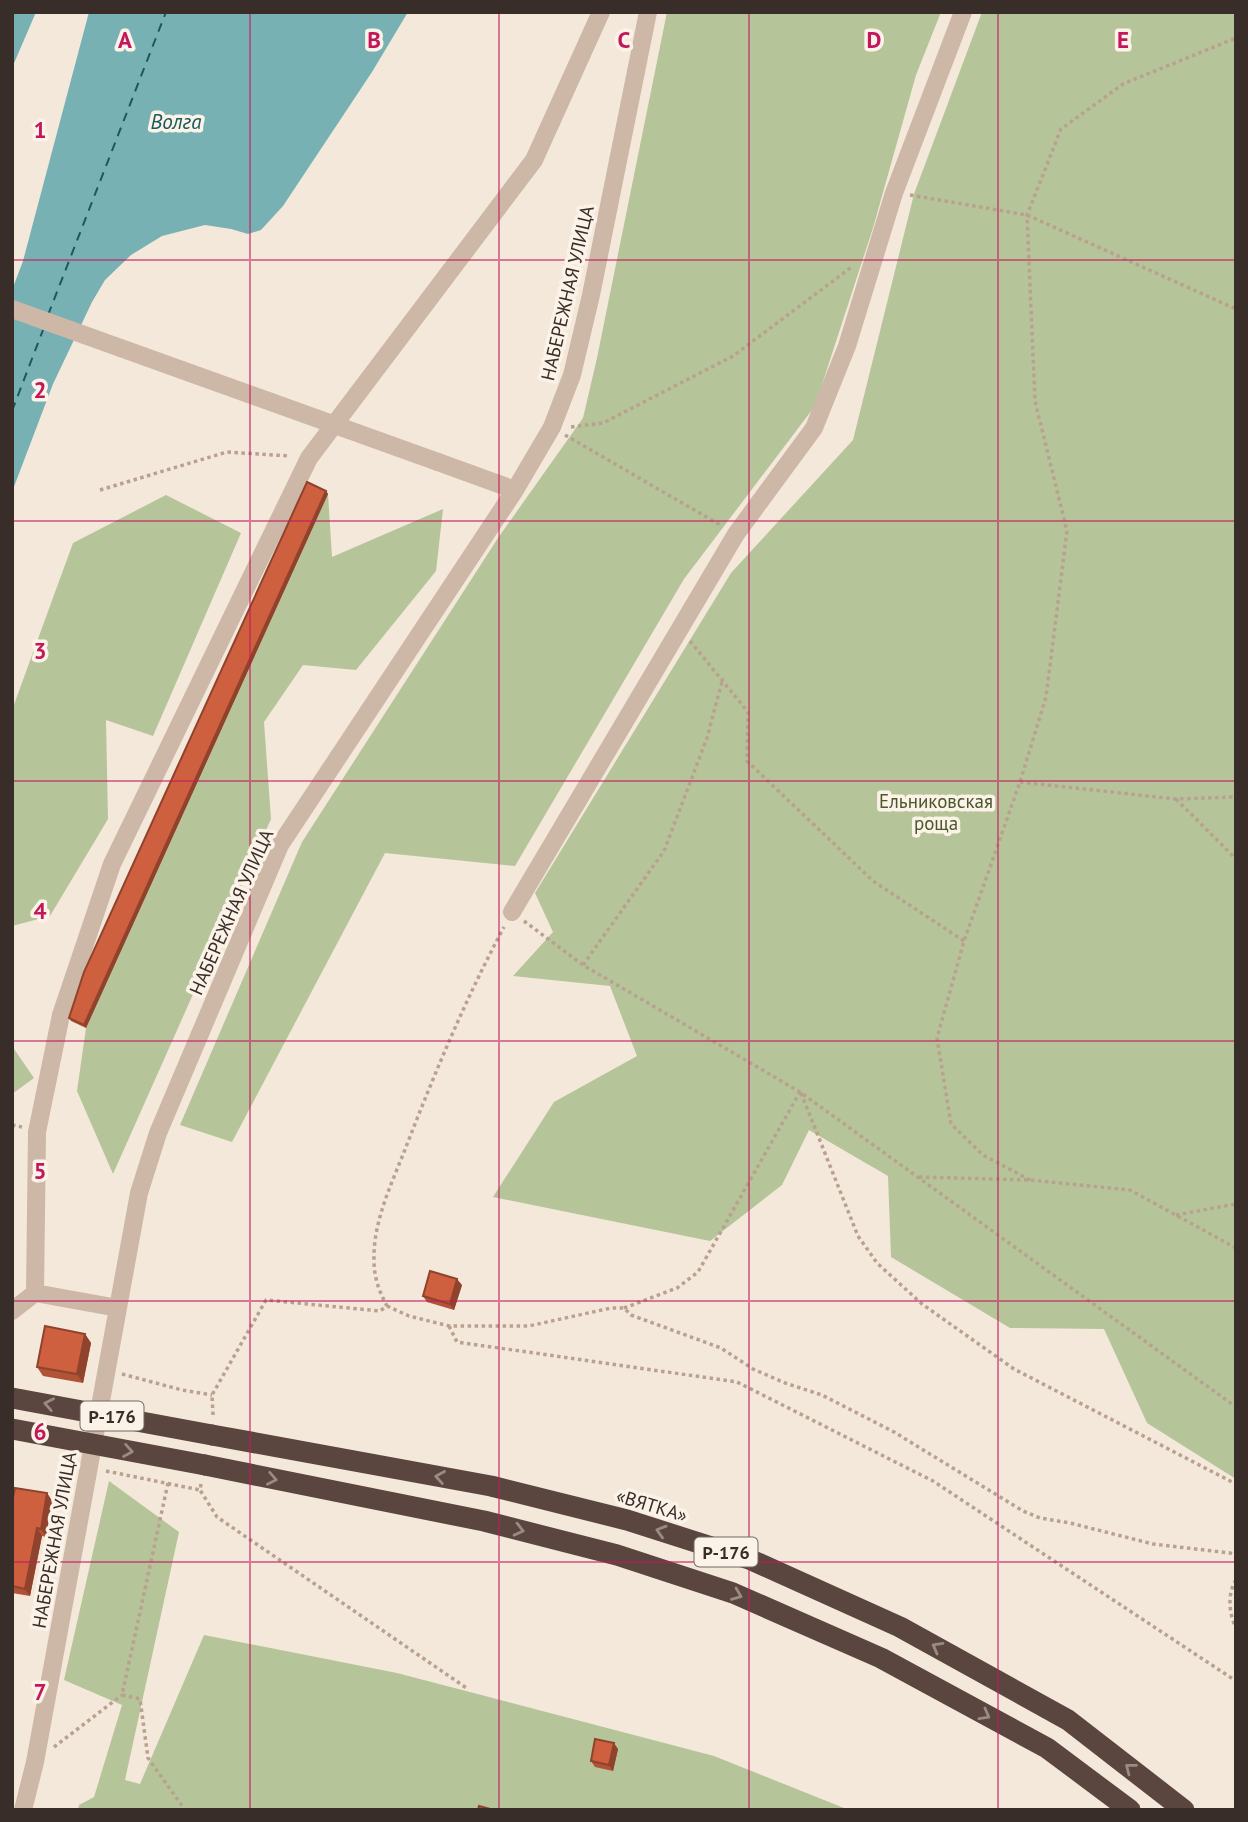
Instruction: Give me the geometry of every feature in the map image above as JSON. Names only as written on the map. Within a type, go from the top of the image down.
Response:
[{"type":"highway","name":"«ВЯТКА»","points":[[12,1398],[491,1486],[627,1520],[748,1559],[900,1626],[1068,1720],[1184,1810]]},
{"type":"highway","name":"Р-176","points":[[12,1430],[205,1465],[484,1521],[617,1555],[733,1592],[881,1658],[1047,1748],[1130,1810]]},
{"type":"street","points":[[35,1293],[37,1132],[61,1015],[113,864],[309,458],[534,160],[601,12]]},
{"type":"street","name":"НАБЕРЕЖНАЯ УЛИЦА","points":[[23,1810],[35,1762],[139,1193],[158,1133],[280,845],[515,490],[553,428],[572,375],[591,295],[648,12]]},
{"type":"street","points":[[512,912],[736,534],[814,428],[847,346],[894,192],[963,12]]},
{"type":"street","points":[[12,309],[515,490]]},
{"type":"street","points":[[12,1311],[35,1293],[118,1308]]},
{"type":"path","points":[[1030,1180],[983,1154],[951,1124],[937,1038],[964,942],[1020,782],[1046,697],[1067,531],[1035,401],[1027,215],[1061,129],[1123,84],[1236,38]]},
{"type":"path","points":[[894,192],[1027,215],[1236,309]]},
{"type":"path","points":[[553,428],[603,422],[733,356],[853,267],[879,239]]},
{"type":"path","points":[[553,428],[736,534]]},
{"type":"path","points":[[100,490],[227,452],[309,458]]},
{"type":"path","points":[[680,629],[723,678],[748,712],[747,761],[873,881],[964,942]]},
{"type":"path","points":[[583,965],[664,851],[708,738],[723,678]]},
{"type":"path","points":[[1020,782],[1176,799],[1236,796]]},
{"type":"path","points":[[1176,799],[1236,859]]},
{"type":"path","points":[[800,1092],[698,1272],[677,1288],[624,1308],[611,1308],[529,1325],[449,1326],[409,1316],[387,1306],[377,1287],[374,1259],[378,1226],[388,1192],[433,1076],[483,966],[512,912],[583,965],[800,1092],[1236,1407]]},
{"type":"path","points":[[800,1092],[858,1236],[877,1263],[922,1304],[1014,1369],[1236,1485]]},
{"type":"path","points":[[917,1177],[1030,1180],[1130,1190],[1236,1248]]},
{"type":"path","points":[[1176,1215],[1236,1204]]},
{"type":"path","points":[[106,1370],[212,1395],[266,1300],[380,1311],[387,1306]]},
{"type":"path","points":[[624,1308],[631,1315],[721,1348],[753,1369],[822,1395],[894,1432],[1023,1511],[1040,1518],[1070,1522],[1153,1544],[1236,1555]]},
{"type":"path","points":[[449,1326],[457,1342],[737,1382],[933,1481],[1236,1681]]},
{"type":"path","points":[[88,1468],[200,1490],[217,1517],[468,1689]]},
{"type":"path","points":[[35,1762],[122,1695],[168,1483]]},
{"type":"path","points":[[1236,1580],[1230,1603],[1236,1628]]},
{"type":"path","points":[[122,1695],[140,1699],[148,1758],[186,1810]]},
{"type":"green space","points":[[667,12],[941,12],[916,75],[873,228],[815,406],[684,579],[515,866],[385,853],[232,1142],[180,1125],[302,842],[498,538],[583,418]]},
{"type":"green space","name":"Ельниковская роща","points":[[982,12],[1236,12],[1236,1479],[1147,1423],[1104,1329],[1010,1328],[891,1257],[888,1176],[809,1130],[782,1185],[710,1241],[493,1197],[554,1102],[637,1056],[610,986],[513,976],[553,932],[535,893],[731,573],[853,440],[914,194]]},
{"type":"green space","points":[[328,494],[332,557],[443,509],[436,571],[356,670],[303,665],[264,722],[271,819],[113,1174],[77,1091],[86,1028]]},
{"type":"green space","points":[[166,495],[241,533],[153,736],[106,720],[108,819],[50,916],[12,926],[12,710],[73,543]]},
{"type":"green space","points":[[12,1046],[34,1078],[12,1094]]},
{"type":"green space","points":[[109,1481],[179,1532],[125,1780],[140,1784],[204,1635],[397,1673],[714,1756],[849,1810],[78,1810],[79,1805],[94,1797],[122,1705],[64,1680]]},
{"type":"water","points":[[12,12],[36,12],[12,68]]},
{"type":"water","name":"Волга","points":[[89,12],[408,12],[372,72],[283,206],[261,230],[248,234],[205,225],[162,236],[131,255],[105,280],[53,384],[12,492],[12,290],[23,261]]},
{"type":"building","points":[[307,482],[326,491],[84,1025],[69,1018],[84,972]]},
{"type":"building","points":[[430,1271],[457,1279],[450,1304],[423,1296]]},
{"type":"building","points":[[45,1326],[85,1334],[77,1374],[37,1367]]},
{"type":"building","points":[[15,1488],[47,1493],[41,1529],[37,1528],[25,1589],[12,1586],[12,1502]]},
{"type":"building","points":[[595,1739],[614,1743],[609,1765],[591,1761]]},
{"type":"building","points":[[479,1806],[494,1810],[478,1810]]},
{"type":"ferry route","points":[[48,315],[166,12]]},
{"type":"ferry route","points":[[12,411],[43,330]]}]
